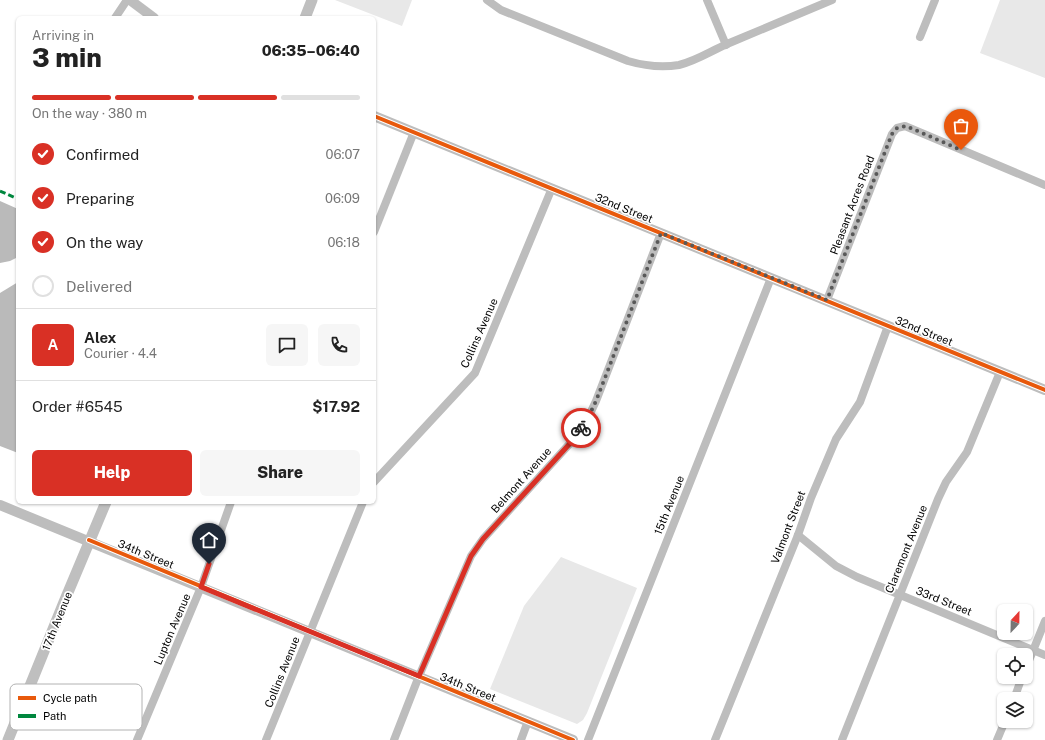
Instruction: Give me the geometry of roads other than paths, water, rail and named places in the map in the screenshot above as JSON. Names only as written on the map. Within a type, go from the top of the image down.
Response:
[{"type":"main road","points":[[306,16],[312,0]]},
{"type":"main road","name":"17th Avenue","points":[[31,684],[105,504]]},
{"type":"main road","name":"17th Avenue","points":[[8,740],[12,730]]},
{"type":"street","points":[[116,16],[127,0]]},
{"type":"street","points":[[130,0],[151,16]]},
{"type":"street","points":[[487,0],[501,10],[614,56],[639,64],[657,66],[680,64],[696,59],[832,0]]},
{"type":"street","points":[[707,0],[726,45]]},
{"type":"street","points":[[920,37],[935,0]]},
{"type":"street","name":"32nd Street","points":[[376,117],[1045,390]]},
{"type":"street","name":"Pleasant Acres Road","points":[[827,300],[892,134],[897,128],[906,126],[1045,185]]},
{"type":"street","points":[[376,227],[414,132]]},
{"type":"street","name":"Collins Avenue","points":[[376,480],[475,373],[552,188]]},
{"type":"street","name":"Belmont Avenue","points":[[394,740],[419,676],[471,556],[483,539],[574,439],[587,420],[596,401],[661,233]]},
{"type":"street","name":"15th Avenue","points":[[588,740],[771,278]]},
{"type":"street","name":"Valmont Street","points":[[715,740],[798,535],[811,498],[836,439],[860,402],[888,326]]},
{"type":"street","name":"Claremont Avenue","points":[[842,740],[938,499],[946,482],[967,452],[1000,372]]},
{"type":"street","name":"Lupton Avenue","points":[[142,728],[201,587],[230,504]]},
{"type":"street","name":"Collins Avenue","points":[[266,740],[362,504]]},
{"type":"street","name":"34th Street","points":[[0,505],[90,540],[573,740]]},
{"type":"street","name":"33rd Street","points":[[798,535],[836,566],[846,572],[900,596],[1028,648]]},
{"type":"street","points":[[1033,650],[1045,620]]},
{"type":"street","name":"33rd Street","points":[[1033,650],[1045,655]]},
{"type":"street","points":[[521,740],[528,721]]},
{"type":"street","points":[[997,740],[1002,728]]},
{"type":"street","name":"Lupton Avenue","points":[[137,740],[141,730]]}]
